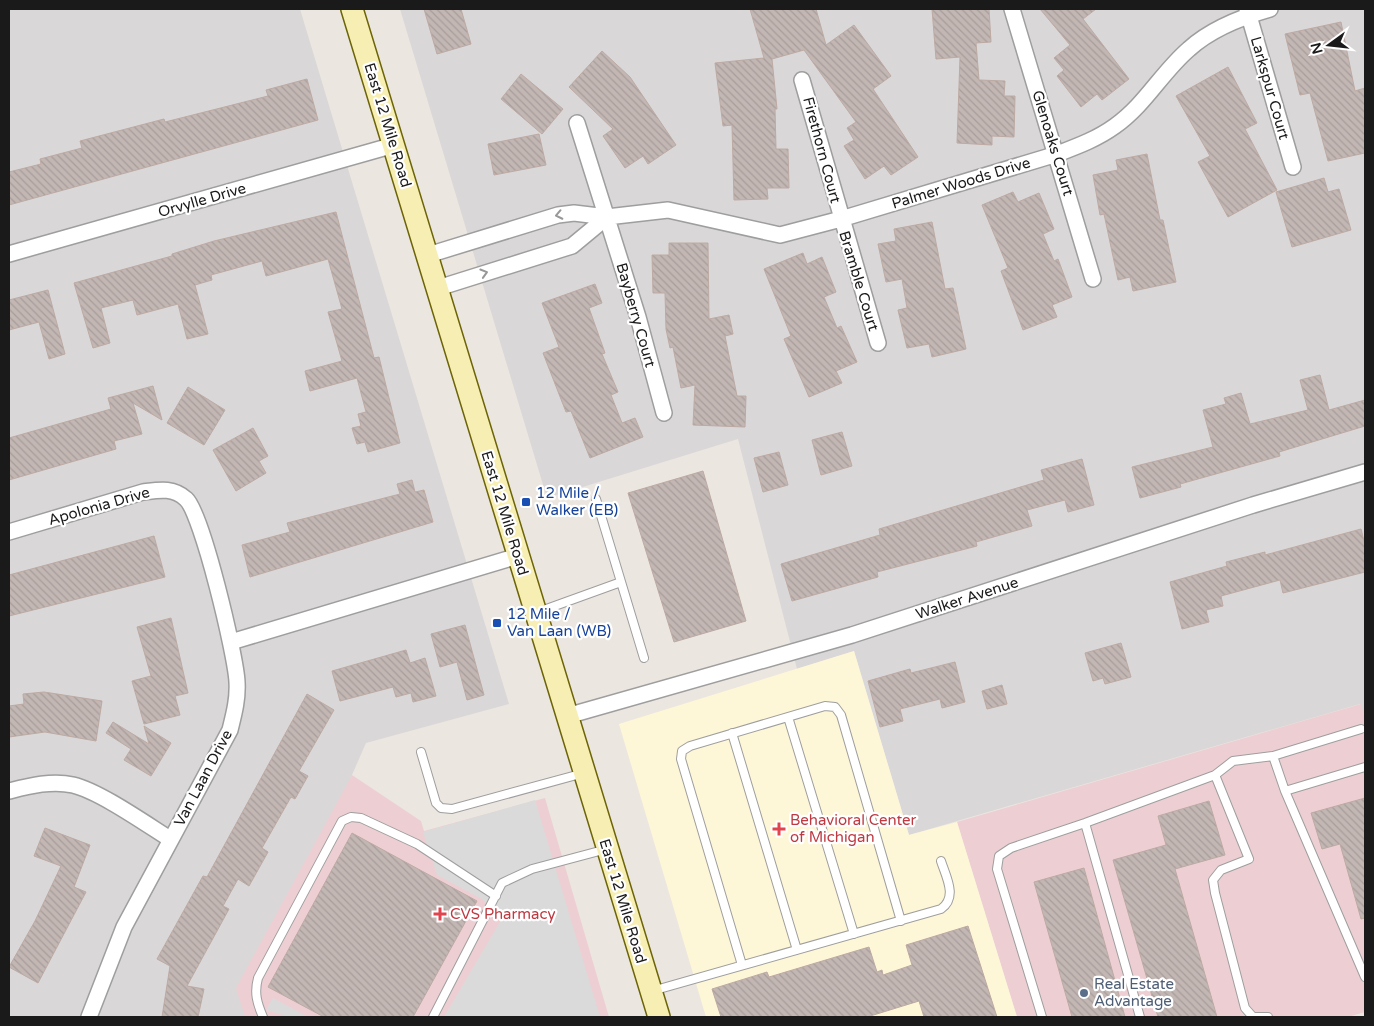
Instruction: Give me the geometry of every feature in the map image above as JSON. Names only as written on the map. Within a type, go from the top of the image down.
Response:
[{"type":"main road","name":"East 12 Mile Road","points":[[352,9],[659,1017]]},
{"type":"street","name":"Glenoaks Court","points":[[1012,9],[1093,278]]},
{"type":"street","name":"Palmer Woods Drive","points":[[428,255],[558,215],[574,212],[607,217],[668,210],[780,235],[841,219],[1091,142],[1116,126],[1139,104],[1188,49],[1208,34],[1248,12],[1270,9]]},
{"type":"street","name":"Larkspur Court","points":[[1248,12],[1293,167]]},
{"type":"street","name":"Firethorn Court","points":[[802,80],[841,219]]},
{"type":"street","points":[[438,288],[572,246],[607,217],[577,123]]},
{"type":"street","name":"Orvylle Drive","points":[[9,254],[394,145]]},
{"type":"street","name":"Bayberry Court","points":[[607,217],[638,317],[664,413]]},
{"type":"street","name":"Bramble Court","points":[[841,219],[878,342]]},
{"type":"street","name":"Walker Avenue","points":[[567,716],[852,635],[1253,505],[1365,472]]},
{"type":"street","name":"Apolonia Drive","points":[[9,532],[143,492],[161,489],[177,492],[188,500],[195,516],[205,544],[231,642]]},
{"type":"street","points":[[231,642],[518,556]]},
{"type":"street","name":"Van Laan Drive","points":[[90,1017],[124,927],[230,730],[237,704],[237,680],[231,642]]},
{"type":"street","points":[[9,791],[31,785],[74,785],[92,792],[170,839]]},
{"type":"lane","points":[[596,499],[644,658]]},
{"type":"lane","points":[[536,612],[621,582]]},
{"type":"lane","points":[[742,965],[681,759],[682,751],[690,746],[825,706],[835,707],[841,715],[901,921]]},
{"type":"lane","points":[[788,717],[854,934]]},
{"type":"lane","points":[[1042,1017],[997,869],[999,856],[1010,848],[1085,823],[1215,774],[1233,761],[1273,756],[1361,729]]},
{"type":"lane","points":[[732,734],[797,950]]},
{"type":"lane","points":[[421,752],[436,804],[441,808],[452,809],[584,773]]},
{"type":"lane","points":[[1273,756],[1285,791],[1364,972]]},
{"type":"lane","points":[[1285,791],[1365,767]]},
{"type":"lane","points":[[1215,774],[1248,859],[1221,870],[1213,880],[1215,892],[1245,1008],[1253,1017],[1268,1017]]},
{"type":"lane","points":[[263,1017],[256,1001],[255,989],[258,978],[342,822],[351,817],[361,818],[418,844],[496,896]]},
{"type":"lane","points":[[1085,823],[1140,1017]]},
{"type":"lane","points":[[434,1017],[502,883],[532,869],[607,849]]},
{"type":"lane","points":[[651,991],[941,909],[949,904],[951,896],[941,860]]},
{"type":"shaded area","points":[[9,9],[300,9],[509,704],[366,743],[246,1017],[9,1017]]},
{"type":"shaded area","points":[[400,9],[1365,9],[1365,719],[1360,704],[909,835],[854,651],[797,669],[738,439],[547,498]]},
{"type":"shaded area","name":"Behavioral Center of Michigan","points":[[854,651],[909,835],[957,822],[1017,1017],[706,1017],[619,724]]},
{"type":"shaded area","points":[[1361,704],[1365,719],[1365,1012],[1348,1017],[1017,1017],[957,822]]},
{"type":"shaded area","points":[[352,775],[421,821],[424,831],[545,798],[609,1017],[245,1017],[236,988]]},
{"type":"shaded area","points":[[535,800],[600,1017],[444,1017],[501,920],[482,899],[437,875],[423,832]]},
{"type":"shaded area","points":[[273,998],[308,1017],[290,1017],[266,1010]]},
{"type":"building","points":[[424,9],[461,9],[471,44],[437,54]]},
{"type":"building","points":[[750,9],[816,9],[826,45],[854,25],[891,76],[873,89],[918,157],[891,175],[884,166],[865,179],[844,146],[854,140],[847,128],[856,122],[804,50],[772,59],[777,109],[775,109],[776,149],[788,149],[789,188],[767,188],[768,199],[734,200],[732,125],[723,126],[715,63],[764,58]]},
{"type":"building","points":[[932,9],[989,9],[991,42],[976,43],[979,80],[1005,81],[1004,96],[1015,96],[1014,137],[992,136],[992,145],[957,143],[960,57],[936,59]]},
{"type":"building","points":[[1040,9],[1096,9],[1083,19],[1129,79],[1102,100],[1097,94],[1081,107],[1057,76],[1064,70],[1054,58],[1070,45]]},
{"type":"building","points":[[1341,22],[1355,91],[1365,88],[1365,153],[1328,161],[1310,93],[1300,95],[1285,34]]},
{"type":"building","points":[[602,51],[630,77],[676,145],[648,164],[643,156],[625,168],[603,136],[613,129],[569,87]]},
{"type":"building","points":[[1228,67],[1257,123],[1245,129],[1277,190],[1228,217],[1198,162],[1210,156],[1176,96]]},
{"type":"building","points":[[521,74],[563,109],[542,134],[501,99]]},
{"type":"building","points":[[307,79],[318,120],[9,205],[9,172],[41,164],[40,159],[82,148],[80,141],[164,119],[165,122],[268,96],[266,90]]},
{"type":"building","points":[[539,134],[546,165],[494,175],[488,144]]},
{"type":"building","points":[[1147,154],[1160,220],[1163,220],[1176,282],[1133,291],[1130,277],[1118,280],[1104,214],[1100,215],[1093,175],[1118,170],[1116,160]]},
{"type":"building","points":[[1324,178],[1328,192],[1339,189],[1351,230],[1292,247],[1276,192]]},
{"type":"building","points":[[1013,192],[1018,202],[1039,193],[1054,229],[1043,234],[1054,261],[1058,259],[1072,297],[1052,305],[1057,317],[1023,330],[1001,271],[1008,268],[982,205]]},
{"type":"building","points":[[336,212],[374,358],[379,357],[400,443],[368,452],[365,442],[357,444],[352,428],[361,426],[358,414],[366,412],[357,378],[310,391],[305,371],[342,361],[328,312],[342,309],[328,259],[266,276],[262,261],[211,275],[212,280],[195,285],[208,334],[187,339],[178,304],[137,315],[133,300],[101,308],[110,343],[93,348],[74,283],[172,256],[172,254],[214,241]]},
{"type":"building","points":[[932,222],[945,289],[953,288],[966,349],[932,357],[929,344],[907,348],[898,310],[907,308],[902,279],[886,282],[878,244],[896,241],[894,229]]},
{"type":"building","points":[[669,243],[708,243],[709,319],[729,315],[733,334],[725,336],[737,396],[746,396],[745,427],[693,425],[695,385],[681,388],[673,347],[670,348],[666,329],[665,293],[653,293],[652,255],[669,255]]},
{"type":"building","points":[[803,253],[807,264],[822,257],[836,292],[824,297],[837,328],[841,326],[857,362],[836,371],[842,383],[809,397],[784,339],[791,336],[764,269]]},
{"type":"building","points":[[595,284],[602,303],[589,308],[605,353],[602,354],[618,392],[611,395],[622,423],[635,418],[643,437],[590,458],[571,411],[566,412],[543,353],[559,347],[542,303]]},
{"type":"building","points":[[48,290],[65,354],[49,359],[39,322],[9,330],[9,300]]},
{"type":"building","points":[[1320,375],[1329,410],[1365,400],[1365,426],[1279,452],[1280,456],[1180,484],[1181,487],[1140,498],[1132,467],[1213,447],[1203,410],[1226,404],[1224,398],[1241,393],[1250,424],[1308,410],[1300,380]]},
{"type":"building","points":[[153,386],[162,420],[133,403],[142,434],[114,441],[116,449],[9,480],[9,438],[111,409],[108,398]]},
{"type":"building","points":[[188,387],[225,410],[204,445],[167,423]]},
{"type":"building","points":[[253,428],[268,456],[259,461],[266,473],[236,491],[213,450]]},
{"type":"building","points":[[842,432],[852,466],[821,475],[812,440]]},
{"type":"building","points":[[779,452],[788,485],[763,492],[754,458]]},
{"type":"building","points":[[1082,459],[1094,505],[1068,512],[1065,500],[1027,510],[1032,526],[976,542],[977,546],[877,572],[878,577],[792,601],[781,564],[880,535],[879,529],[1044,480],[1041,470]]},
{"type":"building","points":[[703,471],[746,621],[674,642],[628,493]]},
{"type":"building","points":[[412,480],[415,492],[424,490],[433,522],[250,577],[242,545],[290,532],[287,523],[400,494],[397,484]]},
{"type":"building","points":[[1361,529],[1365,545],[1365,572],[1283,593],[1280,580],[1221,596],[1223,606],[1206,610],[1209,622],[1182,629],[1170,582],[1227,566],[1226,562],[1265,552],[1265,555]]},
{"type":"building","points":[[154,536],[165,577],[9,616],[9,575]]},
{"type":"building","points":[[171,618],[188,693],[175,696],[180,715],[144,724],[132,681],[151,676],[137,627]]},
{"type":"building","points":[[465,625],[484,695],[467,700],[457,662],[440,667],[431,634]]},
{"type":"building","points":[[1121,643],[1131,677],[1105,684],[1103,678],[1093,681],[1085,653]]},
{"type":"building","points":[[406,650],[410,663],[425,658],[436,696],[413,702],[411,693],[396,697],[393,687],[340,701],[332,671]]},
{"type":"building","points":[[955,662],[965,702],[942,708],[940,699],[900,709],[903,721],[880,727],[868,681],[910,669],[911,673]]},
{"type":"building","points":[[1002,685],[1007,704],[987,709],[982,691]]},
{"type":"building","points":[[44,692],[102,701],[96,741],[45,732],[9,737],[9,706],[24,704],[23,694]]},
{"type":"building","points":[[307,694],[334,710],[299,771],[308,776],[295,799],[291,797],[262,848],[268,852],[249,886],[238,879],[223,906],[229,909],[187,986],[204,989],[198,1017],[162,1017],[170,966],[157,959],[203,876],[207,877]]},
{"type":"building","points":[[113,722],[149,744],[144,726],[171,743],[151,776],[124,760],[131,749],[106,733]]},
{"type":"building","points":[[1365,798],[1365,918],[1361,919],[1340,844],[1322,849],[1311,813]]},
{"type":"building","points":[[1209,801],[1225,855],[1175,869],[1217,1017],[1158,1017],[1113,860],[1166,845],[1158,816]]},
{"type":"building","points":[[45,828],[90,845],[74,887],[86,892],[38,983],[9,967],[35,921],[61,866],[34,856]]},
{"type":"building","points":[[352,833],[477,901],[413,1017],[324,1017],[268,987]]},
{"type":"building","points":[[1084,868],[1125,1017],[1072,1017],[1034,882]]},
{"type":"building","points":[[968,926],[997,1017],[924,1017],[919,1001],[867,1017],[721,1017],[712,989],[767,972],[769,977],[869,947],[877,972],[882,970],[883,975],[912,965],[906,945]]},
{"type":"place","name":"12 Mile / Walker (EB)","points":[[526,502]]},
{"type":"place","name":"12 Mile / Van Laan (WB)","points":[[497,623]]},
{"type":"place","name":"Behavioral Center of Michigan","points":[[779,829]]},
{"type":"place","name":"CVS Pharmacy","points":[[440,914]]},
{"type":"place","name":"Real Estate Advantage","points":[[1084,993]]}]
